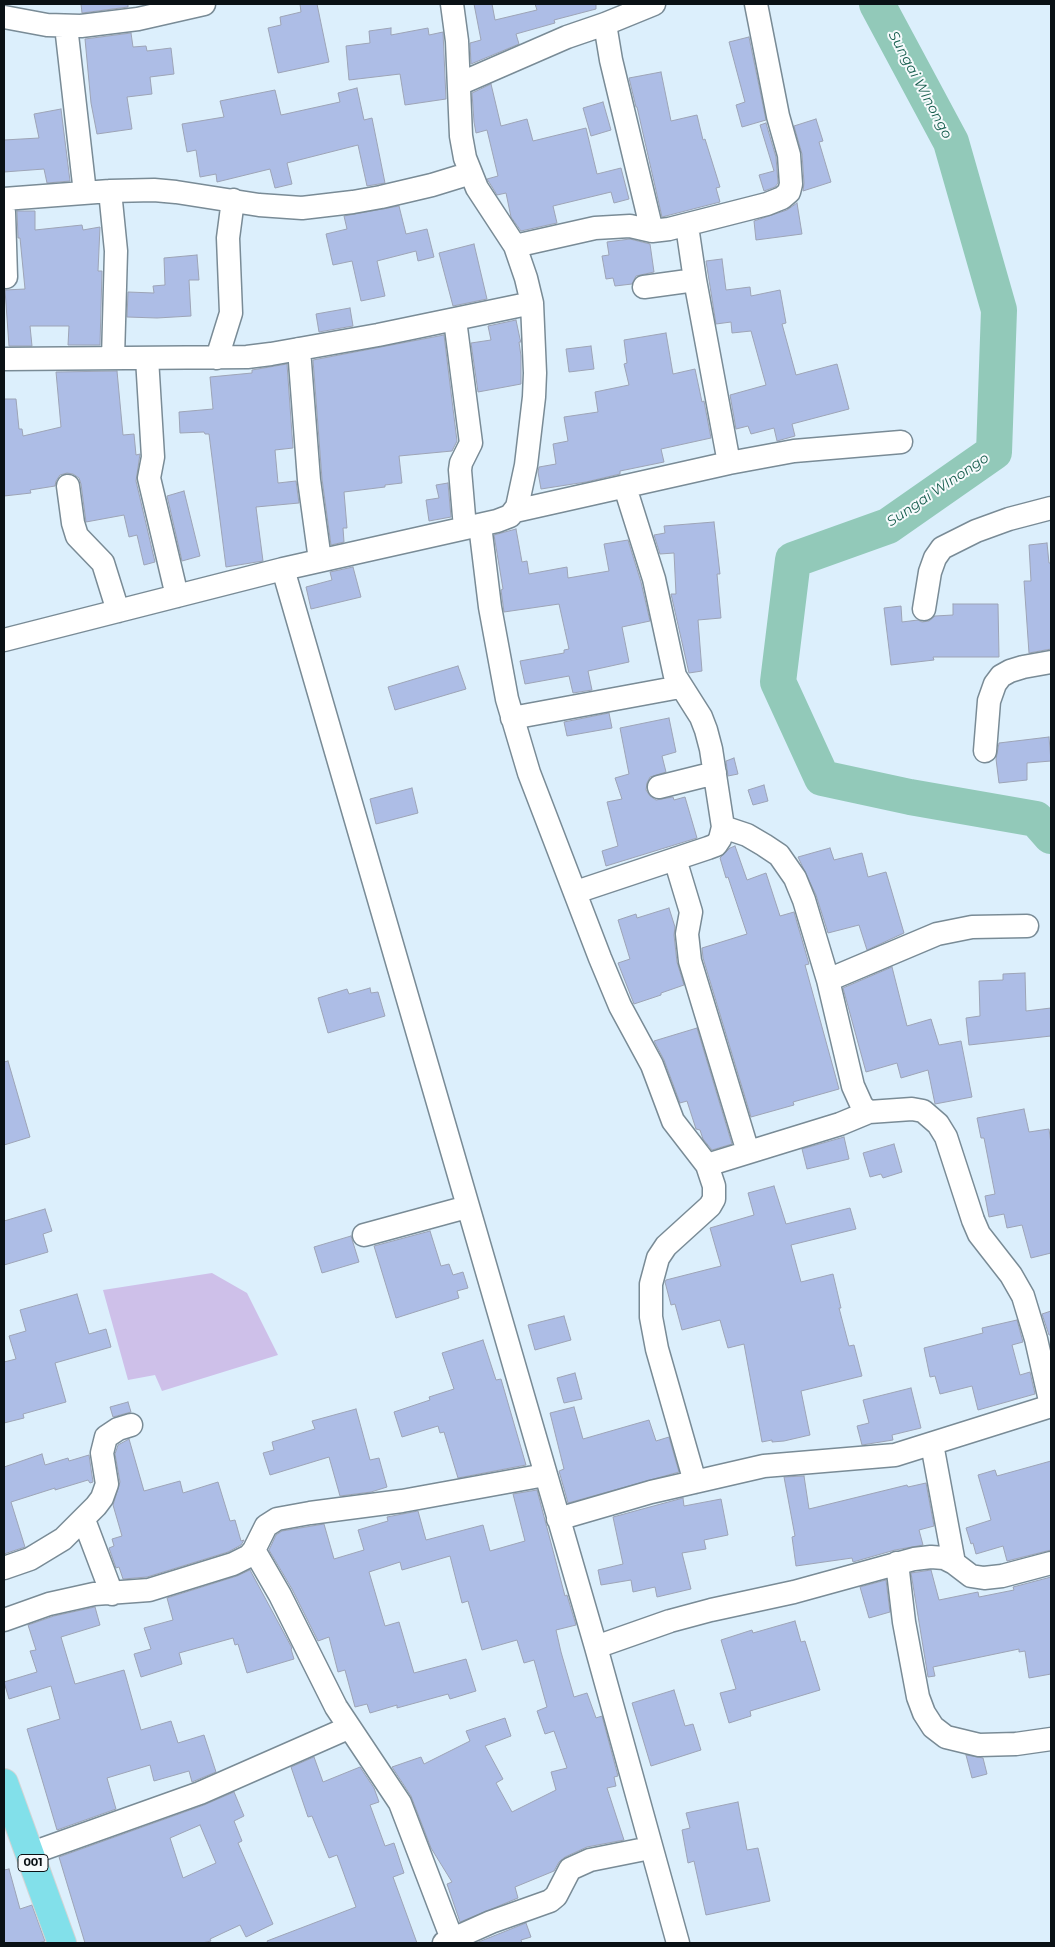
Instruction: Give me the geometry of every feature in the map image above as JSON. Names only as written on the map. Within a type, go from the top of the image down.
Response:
[{"type":"main road","name":"001","points":[[4,1784],[62,1943]]},
{"type":"street","points":[[14,14],[66,26],[138,19],[204,4]]},
{"type":"street","points":[[452,4],[459,84],[461,136],[465,158],[477,188],[515,246],[532,303],[535,366],[534,397],[522,489],[515,511]]},
{"type":"street","points":[[459,84],[567,37],[654,4]]},
{"type":"street","points":[[515,246],[595,228],[630,226],[652,231],[687,226],[767,204],[782,198],[789,192],[791,184],[789,156],[778,116],[756,4]]},
{"type":"street","points":[[605,24],[611,60],[652,231]]},
{"type":"street","points":[[66,26],[85,193]]},
{"type":"street","points":[[4,199],[110,191],[176,192],[280,207],[328,205],[407,191],[471,173]]},
{"type":"street","points":[[110,191],[116,251],[113,358]]},
{"type":"street","points":[[217,358],[231,313],[228,238],[233,200]]},
{"type":"street","points":[[4,212],[6,277]]},
{"type":"street","points":[[687,226],[695,280],[729,463]]},
{"type":"street","points":[[644,287],[695,280]]},
{"type":"street","points":[[4,358],[247,357],[454,320],[532,303]]},
{"type":"street","points":[[454,320],[471,443],[461,463],[460,470],[512,718],[535,791],[620,1006],[652,1065],[673,1121],[707,1165],[714,1186],[714,1199],[703,1213],[666,1246],[654,1270],[650,1299],[651,1318],[657,1349],[695,1482]]},
{"type":"street","points":[[299,349],[311,494],[320,560]]},
{"type":"street","points":[[147,358],[153,457],[149,478],[177,596]]},
{"type":"street","points":[[4,640],[283,569],[505,518],[515,511],[729,463],[794,450],[901,442]]},
{"type":"street","points":[[68,486],[73,523],[77,536],[103,563],[118,611]]},
{"type":"street","points":[[576,892],[716,844],[720,839],[723,827],[711,749],[701,717],[680,687],[671,664],[654,579],[625,487]]},
{"type":"street","points":[[924,609],[930,572],[935,558],[942,548],[976,531],[1009,519],[1051,508]]},
{"type":"street","points":[[283,569],[596,1647],[650,1848],[678,1943]]},
{"type":"street","points":[[985,751],[989,701],[995,684],[1001,676],[1010,671],[1051,662]]},
{"type":"street","points":[[512,718],[680,687]]},
{"type":"street","points":[[659,787],[715,773]]},
{"type":"street","points":[[723,827],[747,835],[764,845],[778,855],[796,878],[828,980],[858,1100],[869,1112]]},
{"type":"street","points":[[675,859],[691,912],[687,934],[690,961],[748,1152]]},
{"type":"street","points":[[828,980],[938,934],[972,928],[1027,926]]},
{"type":"street","points":[[558,1519],[695,1482],[764,1466],[895,1455],[1051,1406],[1036,1339],[1023,1296],[1011,1275],[979,1234],[946,1136],[938,1124],[923,1111],[912,1109],[869,1112],[840,1124],[707,1165]]},
{"type":"street","points":[[364,1235],[467,1207]]},
{"type":"street","points":[[4,1568],[46,1550],[63,1539],[84,1520],[96,1506],[105,1491],[106,1476],[102,1453],[106,1437],[118,1429],[131,1425]]},
{"type":"street","points":[[932,1444],[954,1563]]},
{"type":"street","points":[[4,1620],[56,1602],[94,1594],[148,1590],[173,1584],[233,1564],[249,1556],[266,1526],[277,1519],[402,1501],[545,1475]]},
{"type":"street","points":[[84,1520],[112,1594]]},
{"type":"street","points":[[254,1550],[280,1594],[324,1686],[348,1728],[400,1803],[448,1941],[491,1922],[550,1901],[556,1896],[570,1870],[590,1860],[650,1848]]},
{"type":"street","points":[[596,1647],[670,1621],[794,1592],[897,1563],[931,1557],[944,1558],[971,1576],[984,1578],[1002,1576],[1051,1563]]},
{"type":"street","points":[[897,1563],[904,1622],[918,1697],[924,1713],[933,1728],[946,1737],[979,1745],[1016,1744],[1051,1739]]},
{"type":"street","points":[[29,1854],[200,1793],[348,1728]]},
{"type":"shaded area","points":[[212,1273],[247,1293],[278,1355],[162,1391],[155,1375],[128,1380],[103,1290]]},
{"type":"building","points":[[81,4],[128,4],[128,7],[82,13]]},
{"type":"building","points":[[300,4],[317,4],[329,62],[278,73],[268,28],[281,25],[280,17],[301,12]]},
{"type":"building","points":[[474,4],[492,4],[495,20],[537,10],[535,4],[596,4],[596,9],[554,20],[555,23],[516,34],[519,44],[471,64],[470,43],[481,40]]},
{"type":"building","points":[[391,28],[391,35],[428,28],[429,35],[443,32],[446,99],[405,105],[400,74],[349,80],[346,46],[370,43],[369,31]]},
{"type":"building","points":[[131,33],[133,47],[146,46],[147,51],[171,48],[174,74],[150,77],[152,94],[127,97],[132,129],[97,134],[91,103],[85,39]]},
{"type":"building","points":[[749,37],[766,120],[742,127],[736,105],[745,102],[729,42]]},
{"type":"building","points":[[661,72],[671,121],[697,115],[703,140],[705,139],[720,187],[716,188],[720,202],[662,217],[629,78]]},
{"type":"building","points":[[491,84],[501,126],[527,119],[533,141],[586,128],[597,174],[621,168],[629,199],[614,203],[611,192],[553,206],[557,223],[521,231],[511,217],[506,193],[497,195],[487,179],[498,176],[487,130],[476,133],[472,93]]},
{"type":"building","points":[[357,88],[364,120],[372,118],[385,183],[367,186],[358,145],[287,163],[292,184],[275,188],[270,169],[217,182],[216,174],[200,177],[196,150],[187,152],[182,124],[224,117],[220,101],[275,90],[281,115],[340,102],[338,93]]},
{"type":"building","points":[[603,102],[611,130],[591,136],[583,108]]},
{"type":"building","points":[[61,109],[70,181],[47,183],[44,169],[4,172],[4,140],[39,138],[34,114]]},
{"type":"building","points":[[816,119],[823,141],[819,142],[831,182],[803,191],[802,154],[794,126]]},
{"type":"building","points":[[766,123],[776,157],[778,183],[775,187],[764,191],[759,175],[774,171],[760,125]]},
{"type":"building","points":[[797,203],[802,234],[756,240],[754,221],[787,210]]},
{"type":"building","points":[[399,206],[406,234],[427,229],[434,257],[418,261],[416,251],[377,261],[385,296],[361,301],[352,261],[333,265],[326,234],[347,229],[344,216]]},
{"type":"building","points":[[17,211],[35,211],[35,230],[82,225],[83,230],[100,227],[98,271],[102,271],[100,345],[68,345],[69,326],[30,326],[32,346],[9,346],[5,290],[25,289],[20,238],[18,238]]},
{"type":"building","points":[[630,239],[650,244],[654,272],[636,276],[632,284],[615,286],[613,278],[606,279],[602,256],[609,255],[607,242]]},
{"type":"building","points":[[474,244],[487,299],[453,306],[439,253]]},
{"type":"building","points":[[197,255],[199,280],[189,280],[191,316],[127,317],[128,292],[154,293],[153,286],[165,285],[164,258]]},
{"type":"building","points":[[722,259],[726,290],[750,287],[751,296],[780,290],[786,323],[782,324],[796,375],[837,364],[849,409],[792,424],[795,436],[777,441],[774,428],[751,434],[748,426],[736,429],[730,395],[766,385],[751,331],[732,333],[731,322],[716,324],[706,261]]},
{"type":"building","points":[[350,308],[353,326],[319,332],[316,314]]},
{"type":"building","points":[[516,320],[521,342],[519,342],[521,384],[478,392],[471,343],[491,340],[488,326]]},
{"type":"building","points":[[666,333],[673,374],[695,369],[702,402],[704,401],[711,438],[661,449],[664,462],[620,471],[620,474],[586,482],[541,489],[539,467],[556,464],[553,444],[568,441],[564,417],[598,412],[595,392],[629,385],[624,364],[627,363],[624,340]]},
{"type":"building","points":[[444,335],[457,441],[452,451],[399,456],[402,483],[344,492],[347,528],[343,528],[344,542],[331,545],[322,479],[313,360]]},
{"type":"building","points":[[591,346],[594,369],[569,372],[566,349]]},
{"type":"building","points":[[287,364],[293,448],[275,450],[278,483],[296,481],[299,503],[256,507],[263,561],[226,567],[209,434],[204,432],[180,433],[179,412],[213,409],[210,377],[252,373],[252,370]]},
{"type":"building","points":[[117,371],[123,435],[134,434],[136,455],[140,454],[136,481],[155,562],[144,565],[137,535],[129,537],[124,515],[86,522],[81,484],[79,478],[73,474],[60,475],[55,486],[30,490],[31,493],[4,496],[4,399],[16,399],[19,429],[22,429],[23,436],[61,427],[56,372]]},
{"type":"building","points":[[448,483],[451,517],[429,521],[426,500],[439,498],[436,485]]},
{"type":"building","points":[[184,491],[200,556],[182,561],[167,496]]},
{"type":"building","points":[[714,522],[720,574],[717,574],[721,618],[698,620],[702,671],[689,673],[671,594],[676,594],[674,553],[660,554],[654,535],[665,533],[664,526]]},
{"type":"building","points":[[516,529],[522,562],[527,561],[529,574],[567,567],[568,578],[609,571],[604,544],[628,540],[641,582],[650,621],[622,627],[629,662],[588,671],[592,690],[573,693],[569,676],[525,684],[520,661],[564,653],[564,650],[569,649],[559,604],[504,612],[501,590],[503,589],[494,535]]},
{"type":"building","points":[[1047,543],[1049,563],[1051,563],[1051,649],[1029,653],[1024,581],[1031,581],[1029,545]]},
{"type":"building","points":[[353,567],[361,597],[311,609],[306,587],[332,580],[330,572]]},
{"type":"building","points":[[953,604],[998,604],[999,657],[933,657],[934,660],[891,665],[884,608],[901,606],[902,622],[918,620],[922,622],[929,621],[935,616],[953,615]]},
{"type":"building","points":[[458,666],[466,689],[395,710],[388,687]]},
{"type":"building","points":[[609,713],[612,728],[567,736],[564,722]]},
{"type":"building","points":[[669,718],[676,752],[662,756],[666,772],[650,777],[646,790],[656,800],[673,797],[674,800],[685,797],[697,838],[606,866],[602,851],[618,846],[607,802],[622,799],[615,778],[629,774],[620,728]]},
{"type":"building","points":[[1049,737],[1051,761],[1027,763],[1027,780],[999,783],[996,759],[999,743]]},
{"type":"building","points":[[734,758],[738,774],[728,776],[726,761]]},
{"type":"building","points":[[764,785],[768,801],[753,805],[748,790]]},
{"type":"building","points":[[412,788],[418,813],[376,824],[370,799]]},
{"type":"building","points":[[735,846],[747,880],[766,873],[780,916],[794,912],[809,964],[805,965],[839,1089],[793,1102],[794,1105],[751,1117],[703,958],[702,948],[747,934],[720,858],[730,848]]},
{"type":"building","points":[[830,848],[834,860],[862,853],[868,877],[886,872],[904,933],[867,950],[859,925],[828,933],[816,895],[798,857]]},
{"type":"building","points":[[669,908],[675,927],[677,962],[684,985],[634,1004],[618,963],[630,959],[618,920],[636,914],[637,918]]},
{"type":"building","points":[[892,967],[907,1026],[931,1019],[939,1045],[961,1041],[972,1097],[935,1104],[928,1070],[901,1078],[897,1063],[866,1072],[843,988]]},
{"type":"building","points":[[1025,973],[1026,1011],[1051,1008],[1051,1036],[969,1045],[966,1018],[980,1016],[979,981],[1003,980],[1003,974]]},
{"type":"building","points":[[370,988],[371,993],[378,992],[385,1016],[328,1033],[318,998],[347,989],[349,994]]},
{"type":"building","points":[[697,1028],[732,1144],[712,1150],[703,1139],[700,1130],[696,1129],[687,1101],[680,1103],[664,1060],[654,1041]]},
{"type":"building","points":[[8,1061],[30,1137],[4,1145],[4,1062]]},
{"type":"building","points":[[1024,1109],[1029,1132],[1049,1129],[1051,1144],[1051,1253],[1031,1258],[1022,1225],[1007,1228],[1004,1214],[989,1217],[985,1196],[995,1194],[984,1138],[981,1138],[977,1118]]},
{"type":"building","points":[[844,1137],[849,1159],[807,1169],[802,1149]]},
{"type":"building","points":[[894,1144],[902,1172],[883,1178],[881,1174],[870,1177],[863,1153]]},
{"type":"building","points":[[774,1186],[786,1224],[850,1208],[856,1229],[791,1245],[801,1282],[833,1274],[841,1308],[839,1308],[849,1346],[854,1345],[862,1376],[801,1391],[810,1435],[784,1441],[772,1442],[772,1440],[762,1442],[744,1344],[728,1348],[720,1320],[682,1330],[675,1304],[671,1305],[665,1282],[666,1280],[721,1266],[710,1228],[754,1215],[748,1193]]},
{"type":"building","points":[[45,1209],[52,1231],[43,1234],[48,1252],[4,1265],[4,1221]]},
{"type":"building","points":[[430,1231],[441,1266],[449,1264],[453,1275],[463,1272],[468,1288],[457,1291],[459,1298],[396,1318],[374,1246]]},
{"type":"building","points":[[351,1236],[359,1262],[322,1273],[314,1247]]},
{"type":"building","points":[[77,1294],[89,1334],[106,1329],[111,1347],[55,1363],[66,1402],[23,1414],[24,1418],[4,1423],[4,1362],[16,1359],[9,1336],[26,1331],[20,1310]]},
{"type":"building","points":[[1051,1311],[1051,1335],[1049,1335],[1042,1314]]},
{"type":"building","points":[[564,1316],[571,1340],[535,1350],[528,1325]]},
{"type":"building","points":[[1017,1320],[1023,1342],[1012,1345],[1020,1375],[1030,1372],[1035,1394],[978,1410],[972,1386],[940,1394],[935,1376],[930,1377],[924,1348],[983,1333],[982,1328]]},
{"type":"building","points":[[483,1340],[496,1380],[501,1379],[526,1465],[458,1478],[444,1432],[440,1433],[438,1426],[402,1437],[394,1412],[430,1400],[429,1397],[454,1389],[442,1353]]},
{"type":"building","points":[[575,1373],[582,1399],[564,1403],[557,1378]]},
{"type":"building","points":[[911,1388],[921,1428],[892,1435],[893,1440],[862,1445],[857,1426],[869,1423],[863,1400]]},
{"type":"building","points":[[128,1402],[131,1412],[113,1417],[110,1407]]},
{"type":"building","points":[[574,1407],[583,1439],[649,1420],[656,1441],[669,1437],[679,1472],[568,1503],[559,1471],[564,1469],[550,1413]]},
{"type":"building","points":[[356,1409],[370,1460],[379,1458],[387,1487],[371,1492],[340,1496],[329,1457],[270,1475],[263,1453],[274,1450],[272,1442],[315,1429],[312,1421]]},
{"type":"building","points":[[129,1439],[144,1491],[180,1481],[183,1493],[218,1482],[230,1521],[235,1520],[241,1541],[244,1540],[241,1545],[228,1552],[147,1577],[123,1579],[119,1567],[116,1568],[109,1548],[114,1546],[112,1539],[122,1536],[113,1505],[120,1482],[115,1454],[118,1445]]},
{"type":"building","points":[[42,1454],[45,1465],[68,1458],[69,1461],[89,1455],[93,1482],[90,1483],[88,1480],[55,1490],[55,1488],[11,1502],[25,1547],[4,1554],[4,1467]]},
{"type":"building","points":[[1051,1461],[1051,1550],[1007,1561],[1003,1546],[976,1554],[966,1528],[991,1520],[978,1475],[995,1470],[997,1476]]},
{"type":"building","points":[[804,1476],[809,1509],[907,1485],[908,1487],[926,1483],[934,1526],[919,1530],[923,1545],[895,1550],[853,1562],[852,1558],[796,1566],[792,1537],[795,1536],[784,1477]]},
{"type":"building","points":[[537,1490],[565,1596],[567,1595],[576,1625],[556,1630],[561,1652],[574,1697],[587,1693],[596,1718],[602,1716],[618,1776],[614,1777],[616,1786],[607,1788],[624,1840],[587,1847],[565,1857],[559,1862],[554,1871],[515,1887],[518,1898],[460,1922],[447,1884],[452,1882],[431,1848],[411,1796],[392,1767],[421,1757],[424,1764],[470,1741],[466,1731],[505,1718],[511,1736],[485,1746],[503,1779],[496,1783],[512,1812],[556,1790],[551,1772],[567,1768],[554,1731],[545,1734],[537,1711],[547,1707],[534,1660],[524,1663],[517,1640],[482,1650],[468,1601],[462,1603],[450,1556],[402,1570],[400,1562],[369,1572],[385,1626],[399,1622],[414,1673],[466,1659],[476,1691],[450,1699],[448,1694],[397,1708],[397,1705],[370,1713],[367,1704],[355,1707],[345,1670],[338,1672],[329,1637],[318,1641],[292,1589],[269,1550],[276,1535],[282,1531],[324,1524],[334,1559],[364,1550],[358,1530],[388,1521],[387,1517],[418,1511],[426,1540],[483,1525],[490,1551],[525,1541],[513,1494]]},
{"type":"building","points":[[683,1498],[684,1506],[721,1499],[728,1535],[704,1540],[706,1549],[682,1553],[691,1589],[657,1597],[655,1587],[633,1592],[631,1580],[601,1585],[598,1570],[623,1564],[613,1517]]},
{"type":"building","points":[[250,1570],[292,1648],[294,1659],[247,1673],[238,1644],[235,1645],[233,1638],[179,1653],[182,1664],[141,1677],[134,1654],[151,1649],[144,1628],[173,1620],[167,1598],[237,1576]]},
{"type":"building","points":[[931,1570],[939,1600],[978,1592],[979,1597],[1014,1590],[1013,1587],[1051,1577],[1051,1674],[1029,1678],[1025,1651],[1019,1652],[1019,1649],[933,1667],[935,1676],[928,1677],[911,1573]]},
{"type":"building","points":[[886,1580],[890,1612],[869,1618],[860,1587]]},
{"type":"building","points":[[95,1607],[100,1625],[61,1637],[75,1684],[124,1670],[141,1730],[171,1721],[178,1743],[204,1735],[216,1772],[192,1782],[189,1771],[154,1781],[150,1765],[107,1778],[116,1809],[57,1830],[27,1729],[60,1719],[51,1686],[9,1699],[4,1682],[37,1672],[30,1651],[36,1650],[28,1625],[54,1616]]},
{"type":"building","points":[[795,1621],[801,1642],[805,1641],[820,1690],[750,1711],[751,1716],[729,1723],[720,1693],[736,1689],[721,1640],[752,1630],[753,1633]]},
{"type":"building","points":[[674,1690],[685,1726],[693,1724],[701,1750],[651,1766],[632,1703]]},
{"type":"building","points":[[966,1755],[983,1758],[987,1774],[972,1778]]},
{"type":"building","points":[[314,1757],[323,1782],[360,1767],[374,1788],[379,1802],[370,1805],[385,1846],[394,1843],[404,1873],[393,1877],[417,1943],[268,1943],[267,1941],[356,1907],[337,1855],[329,1858],[312,1816],[308,1817],[291,1767]]},
{"type":"building","points":[[234,1792],[244,1816],[234,1821],[242,1841],[238,1843],[273,1924],[246,1937],[240,1925],[210,1939],[211,1941],[202,1943],[85,1943],[59,1857],[204,1805]],"holes":[[[200,1825],[216,1863],[183,1878],[170,1838]]]},
{"type":"building","points":[[738,1802],[747,1850],[758,1848],[770,1901],[706,1915],[694,1861],[688,1863],[682,1830],[690,1828],[686,1813]]},
{"type":"building","points":[[9,1869],[20,1909],[32,1905],[45,1941],[38,1943],[4,1943],[4,1870]]},
{"type":"building","points":[[526,1923],[531,1937],[521,1940],[522,1943],[476,1943]]},
{"type":"waterway","name":"Sungai WInongo","points":[[877,4],[951,142],[999,310],[994,452],[888,526],[793,560],[778,682],[822,778],[910,797],[1036,819],[1051,836]]}]
